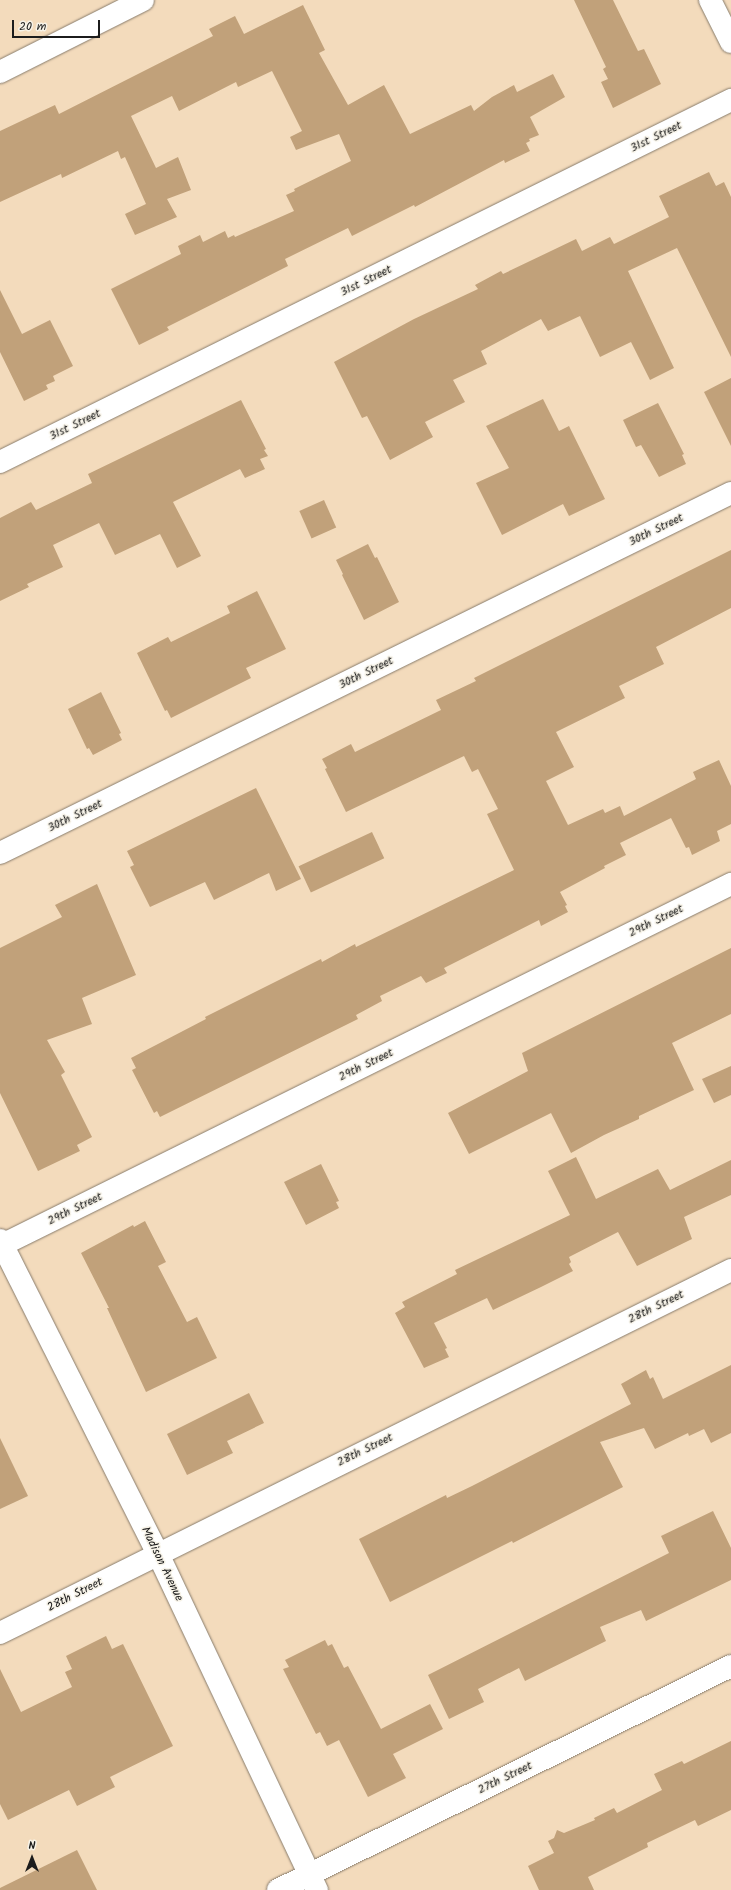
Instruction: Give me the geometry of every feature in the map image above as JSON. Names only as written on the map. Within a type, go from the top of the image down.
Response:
[{"type":"street","points":[[0,72],[144,0]]},
{"type":"street","points":[[710,0],[731,42]]},
{"type":"street","name":"31st Street","points":[[0,462],[731,100]]},
{"type":"street","name":"30th Street","points":[[0,853],[731,493]]},
{"type":"street","name":"29th Street","points":[[1,1244],[731,884]]},
{"type":"street","name":"Madison Avenue","points":[[1,1244],[158,1554],[313,1882]]},
{"type":"street","name":"28th Street","points":[[0,1633],[731,1270]]},
{"type":"street","name":"27th Street","points":[[278,1890],[313,1882],[731,1666]]},
{"type":"building","points":[[574,0],[613,0],[638,51],[644,49],[661,84],[613,108],[601,82],[608,79],[603,69],[606,67]]},
{"type":"building","points":[[303,5],[325,50],[319,53],[348,105],[384,85],[410,134],[471,105],[474,111],[492,97],[514,85],[517,92],[553,74],[565,97],[530,117],[539,135],[529,139],[530,141],[526,143],[530,151],[505,163],[504,160],[415,207],[414,205],[352,236],[348,228],[285,259],[288,266],[167,327],[169,330],[139,345],[111,289],[181,254],[178,246],[200,235],[203,242],[225,231],[228,238],[234,235],[235,237],[294,211],[286,195],[295,191],[294,189],[351,161],[339,134],[296,150],[290,137],[302,131],[272,71],[238,87],[236,82],[179,111],[172,96],[131,116],[156,168],[178,157],[191,190],[167,199],[177,217],[135,235],[125,214],[146,204],[125,157],[121,159],[118,151],[62,178],[61,174],[0,202],[0,131],[55,105],[59,114],[213,36],[209,29],[235,16],[244,34]]},
{"type":"building","points":[[709,172],[716,186],[724,182],[731,197],[731,357],[677,248],[628,271],[674,368],[650,380],[631,342],[600,357],[580,316],[548,331],[541,319],[481,351],[487,364],[453,380],[465,402],[425,422],[433,437],[390,460],[367,416],[362,418],[334,362],[414,319],[478,289],[475,285],[501,271],[503,274],[576,239],[582,251],[610,237],[614,244],[669,217],[659,196]]},
{"type":"building","points":[[0,290],[22,334],[50,320],[73,366],[53,376],[55,381],[46,385],[48,389],[24,401],[0,352]]},
{"type":"building","points":[[731,378],[731,446],[704,392]]},
{"type":"building","points":[[543,399],[559,431],[569,426],[605,499],[569,516],[563,504],[502,535],[476,483],[509,468],[486,426]]},
{"type":"building","points":[[241,400],[266,449],[264,450],[268,456],[260,459],[265,469],[245,478],[240,469],[173,502],[201,556],[177,568],[160,534],[115,555],[99,523],[53,545],[63,567],[27,584],[29,587],[0,601],[0,518],[31,502],[36,510],[92,483],[88,474]]},
{"type":"building","points":[[658,403],[684,454],[682,455],[686,464],[659,477],[641,445],[636,447],[623,420]]},
{"type":"building","points":[[324,500],[336,527],[312,538],[299,511]]},
{"type":"building","points":[[368,544],[375,558],[377,557],[399,602],[364,620],[336,560]]},
{"type":"building","points":[[731,550],[731,608],[656,647],[664,664],[619,686],[625,698],[556,732],[574,767],[546,781],[568,825],[603,809],[605,813],[620,806],[624,816],[696,779],[693,772],[719,760],[731,786],[731,824],[717,831],[720,841],[692,855],[689,847],[686,848],[671,818],[620,843],[626,855],[560,892],[567,905],[565,906],[568,912],[541,926],[539,920],[444,968],[447,973],[426,983],[421,976],[380,996],[382,1001],[356,1015],[358,1019],[160,1117],[157,1111],[154,1113],[132,1070],[136,1068],[131,1058],[206,1019],[205,1017],[321,959],[322,962],[355,944],[356,947],[514,870],[487,814],[498,809],[478,769],[472,772],[464,756],[346,812],[325,769],[327,768],[322,759],[351,744],[355,752],[441,710],[436,700],[476,681],[474,678]]},
{"type":"building","points":[[257,591],[286,649],[246,668],[251,678],[171,718],[167,710],[165,711],[137,653],[168,637],[171,642],[230,613],[227,606]]},
{"type":"building","points":[[101,692],[121,733],[119,734],[122,740],[93,755],[89,748],[87,749],[68,709]]},
{"type":"building","points":[[256,788],[301,879],[276,891],[269,873],[214,900],[205,882],[150,907],[130,867],[134,865],[127,851]]},
{"type":"building","points":[[372,832],[384,858],[311,893],[299,866]]},
{"type":"building","points":[[97,884],[136,975],[82,998],[92,1024],[47,1040],[65,1072],[61,1075],[92,1137],[77,1145],[80,1151],[38,1171],[0,1093],[0,948],[62,917],[55,905]]},
{"type":"building","points":[[731,948],[731,1014],[672,1043],[694,1090],[639,1116],[639,1119],[604,1135],[571,1153],[551,1113],[469,1154],[448,1113],[528,1071],[522,1053]]},
{"type":"building","points":[[731,1066],[731,1095],[714,1103],[702,1079]]},
{"type":"building","points":[[576,1157],[596,1199],[658,1169],[670,1190],[731,1160],[731,1195],[684,1217],[692,1239],[637,1266],[618,1232],[569,1257],[571,1262],[569,1264],[573,1271],[541,1287],[493,1310],[487,1298],[434,1323],[447,1348],[445,1349],[449,1357],[424,1368],[395,1313],[405,1307],[402,1302],[457,1274],[455,1270],[570,1215],[548,1171]]},
{"type":"building","points":[[321,1164],[339,1201],[336,1202],[339,1208],[306,1225],[284,1182]]},
{"type":"building","points":[[145,1221],[166,1262],[158,1266],[187,1322],[197,1317],[217,1358],[146,1392],[107,1308],[109,1308],[81,1253],[133,1225],[134,1227]]},
{"type":"building","points":[[731,1365],[731,1433],[711,1443],[704,1429],[689,1436],[688,1433],[655,1449],[644,1428],[600,1442],[623,1487],[513,1543],[512,1541],[390,1602],[359,1539],[446,1495],[447,1498],[472,1486],[631,1404],[621,1384],[646,1370],[650,1379],[653,1377],[663,1399]]},
{"type":"building","points":[[249,1393],[264,1423],[227,1441],[233,1453],[187,1475],[167,1434]]},
{"type":"building","points":[[0,1438],[28,1496],[0,1509]]},
{"type":"building","points":[[713,1511],[731,1548],[731,1580],[646,1621],[641,1610],[600,1627],[606,1641],[525,1681],[519,1668],[478,1689],[484,1702],[449,1719],[428,1675],[669,1553],[661,1536]]},
{"type":"building","points":[[106,1636],[112,1649],[123,1644],[173,1746],[110,1777],[115,1787],[77,1806],[69,1790],[8,1820],[0,1804],[0,1669],[21,1712],[72,1687],[65,1672],[72,1669],[66,1656]]},
{"type":"building","points":[[325,1640],[328,1646],[332,1644],[344,1668],[348,1666],[381,1729],[430,1704],[443,1729],[393,1754],[406,1778],[368,1797],[339,1740],[327,1746],[320,1732],[316,1734],[283,1669],[289,1667],[285,1660]]},
{"type":"building","points":[[731,1741],[731,1810],[698,1826],[695,1820],[647,1843],[648,1847],[588,1877],[594,1890],[539,1890],[528,1866],[554,1853],[548,1841],[554,1838],[557,1830],[564,1833],[595,1820],[594,1818],[614,1808],[617,1813],[662,1790],[654,1774],[682,1761],[684,1764]]},
{"type":"building","points":[[77,1850],[97,1890],[0,1890],[0,1888]]}]
